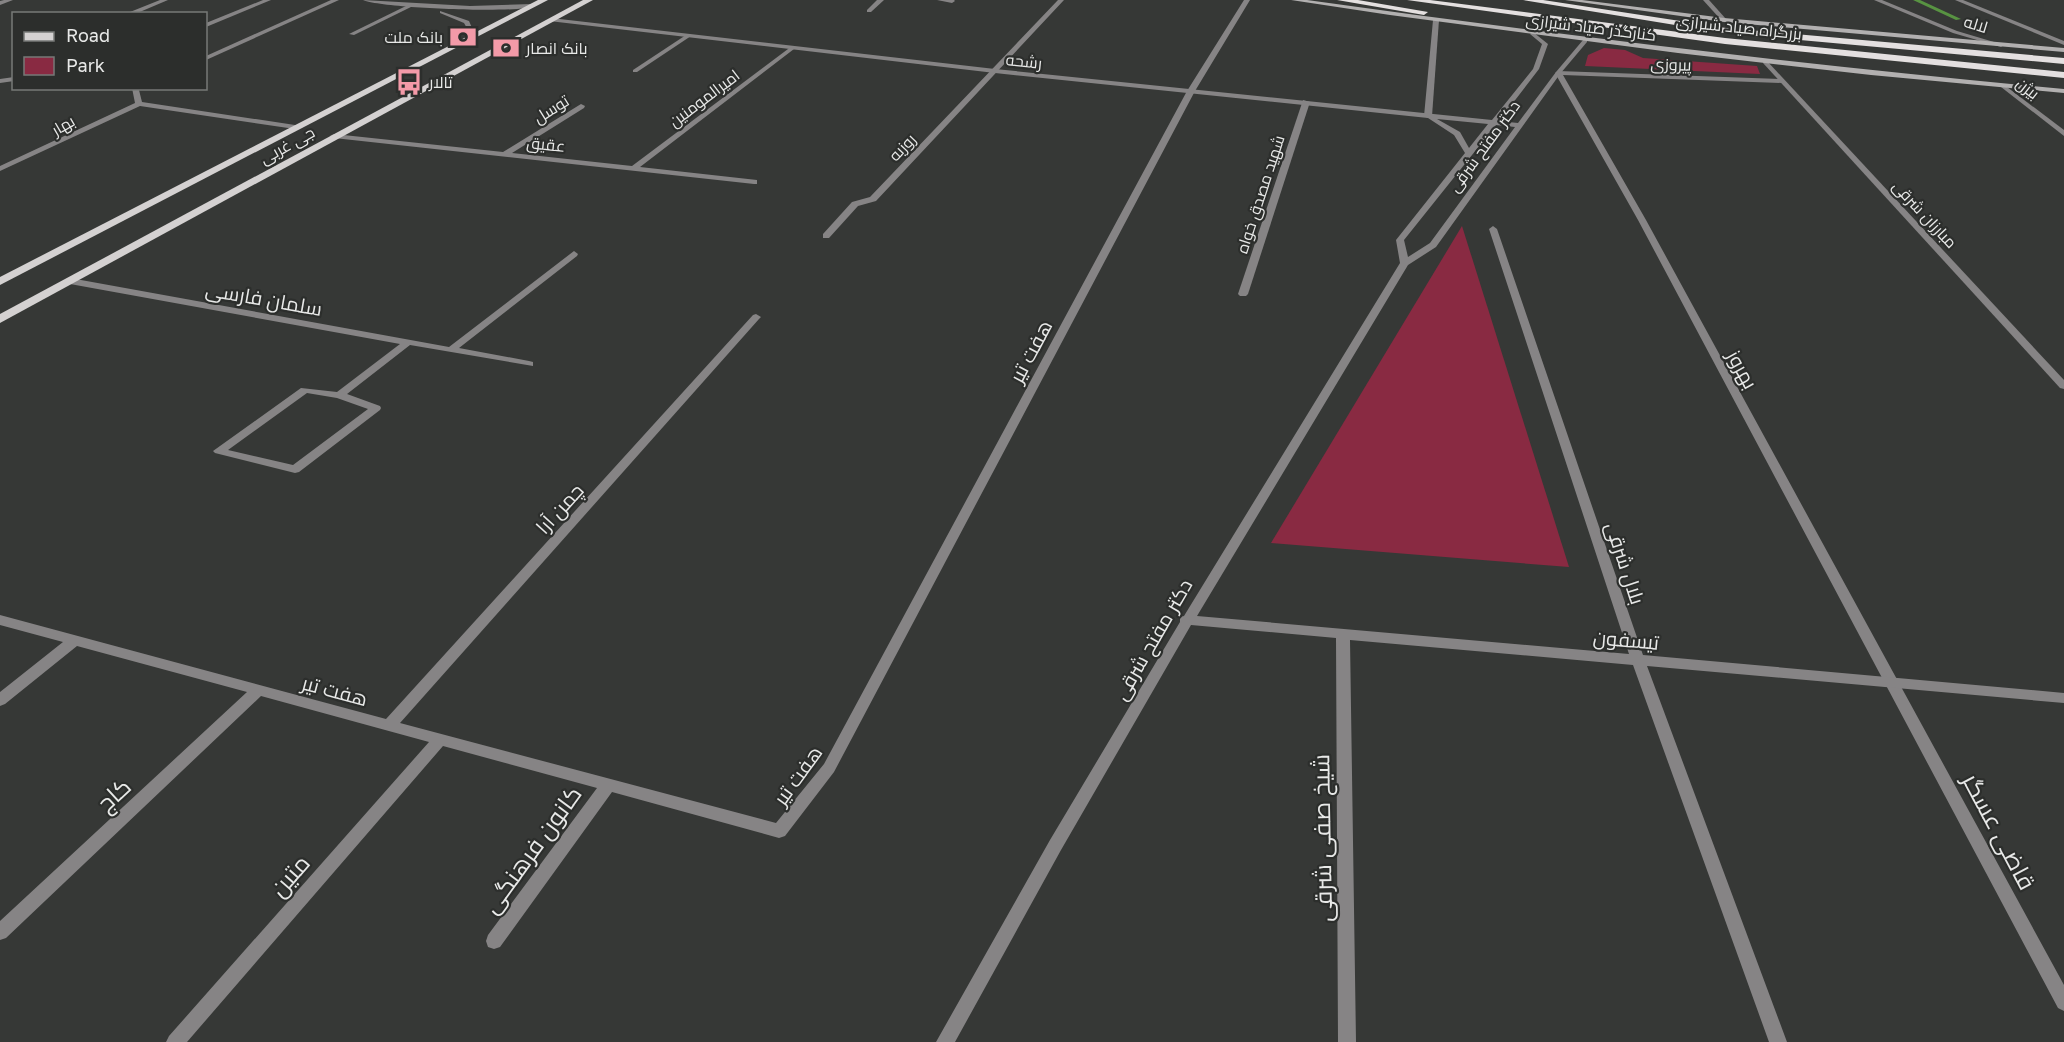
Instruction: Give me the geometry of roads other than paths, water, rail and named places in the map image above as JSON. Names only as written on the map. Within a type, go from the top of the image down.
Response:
[{"type":"highway","points":[[1341,0],[1546,29],[1725,41]]},
{"type":"highway","name":"بزرگراه صیاد شیرازی","points":[[1411,0],[1725,41],[2064,75]]},
{"type":"highway","points":[[1527,0],[1724,25]]},
{"type":"highway","name":"بزرگراه صیاد شیرازی","points":[[1515,3],[2064,61]]},
{"type":"main road","name":"جی غربی","points":[[0,282],[295,127],[544,0]]},
{"type":"main road","name":"جی غربی","points":[[0,319],[334,136],[589,0]]},
{"type":"main road","name":"کنارگذر صیاد شیرازی","points":[[1294,0],[1585,41],[1765,62],[2064,91]]},
{"type":"main road","name":"کنارگذر صیاد شیرازی","points":[[1568,0],[1598,2],[1724,25],[2064,50]]},
{"type":"street","points":[[0,3],[10,0]]},
{"type":"street","points":[[133,12],[165,0]]},
{"type":"street","points":[[207,26],[268,0]]},
{"type":"street","points":[[207,58],[336,0]]},
{"type":"street","points":[[366,0],[420,7],[495,9],[532,6]]},
{"type":"street","points":[[869,11],[881,0]]},
{"type":"street","points":[[940,0],[952,1]]},
{"type":"street","name":"روزبه","points":[[826,236],[855,204],[873,199],[1061,0]]},
{"type":"street","points":[[1191,91],[1247,0]]},
{"type":"street","points":[[1706,0],[1724,25]]},
{"type":"street","name":"لاله","points":[[1877,0],[1955,32],[2001,45]]},
{"type":"street","points":[[1958,0],[2064,43]]},
{"type":"street","points":[[352,34],[410,6]]},
{"type":"street","points":[[420,7],[467,21],[474,36]]},
{"type":"street","name":"رشحه","points":[[551,20],[995,71],[1520,125]]},
{"type":"street","points":[[1436,20],[1428,116],[1457,134],[1469,154]]},
{"type":"street","name":"دکتر مفتح شرقی","points":[[1405,263],[1400,240],[1536,69],[1545,44],[1533,34]]},
{"type":"street","points":[[635,71],[688,36]]},
{"type":"street","name":"دکتر مفتح شرقی","points":[[945,1042],[1015,915],[1185,620],[1405,263],[1433,245],[1558,74],[1585,41]]},
{"type":"street","name":"امیرالمومنین","points":[[633,169],[792,48]]},
{"type":"street","name":"مبارزان شرقی","points":[[1765,62],[2064,386]]},
{"type":"street","name":"پیروزی","points":[[1536,69],[1558,74],[1782,81]]},
{"type":"street","name":"بهروز","points":[[1558,74],[1642,220],[1893,683]]},
{"type":"street","name":"بیژن","points":[[2003,86],[2064,134]]},
{"type":"street","points":[[135,90],[139,104],[295,127]]},
{"type":"street","name":"هفت تیر","points":[[0,620],[779,831],[829,768],[1191,91]]},
{"type":"street","name":"شهید مصدق خواه","points":[[1243,294],[1306,102]]},
{"type":"street","name":"بهار","points":[[0,170],[63,143],[73,133],[139,104]]},
{"type":"street","name":"توسل","points":[[504,155],[581,106]]},
{"type":"street","name":"عقیق","points":[[334,136],[754,182]]},
{"type":"street","name":"بلال شرقی","points":[[1493,229],[1638,660],[1778,1042]]},
{"type":"street","points":[[451,350],[574,254]]},
{"type":"street","name":"سلمان فارسی","points":[[70,281],[529,364]]},
{"type":"street","name":"چمن آرا","points":[[390,724],[756,317]]},
{"type":"street","points":[[339,396],[376,408],[294,469],[219,451],[305,390],[339,396],[408,342]]},
{"type":"street","name":"تیسفون","points":[[1185,620],[2064,698]]},
{"type":"street","name":"شیخ صفی شرقی","points":[[1343,634],[1347,1042]]},
{"type":"street","points":[[0,700],[75,640]]},
{"type":"street","name":"قاضی عسگر","points":[[1893,683],[2064,1002]]},
{"type":"street","name":"کاج","points":[[0,932],[258,690]]},
{"type":"street","name":"متین","points":[[175,1042],[440,739]]},
{"type":"street","name":"کانون فرهنگی","points":[[494,941],[608,784]]},
{"type":"waterway","points":[[1916,0],[1958,19]]},
{"type":"place","name":"بانک ملت","points":[[463,37]]},
{"type":"place","name":"بانک انصار","points":[[506,48]]},
{"type":"place","name":"تالار","points":[[409,82]]}]
